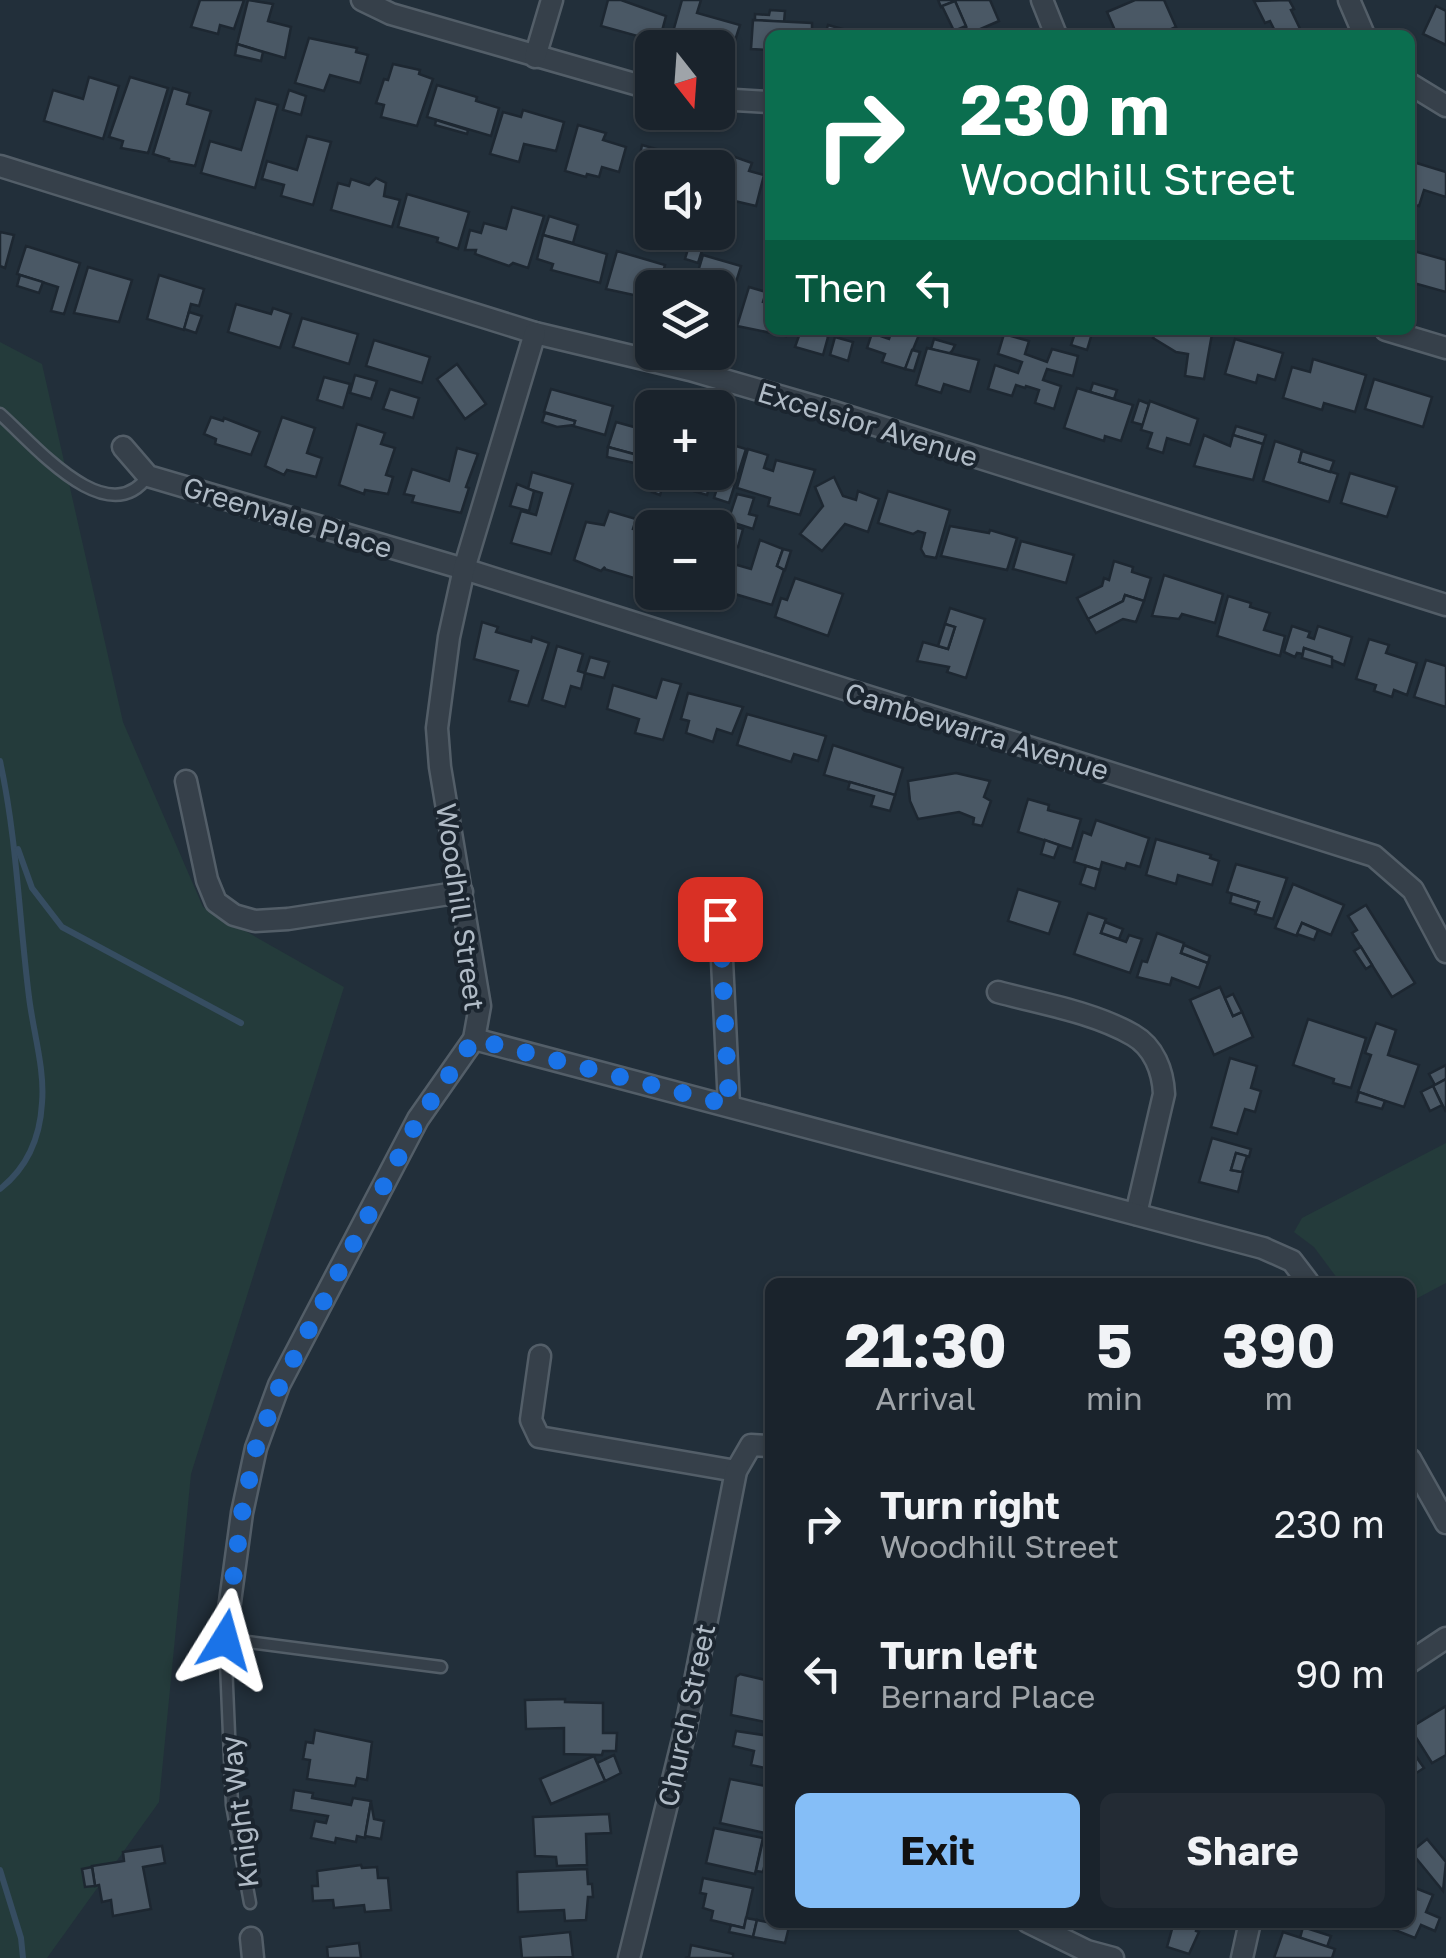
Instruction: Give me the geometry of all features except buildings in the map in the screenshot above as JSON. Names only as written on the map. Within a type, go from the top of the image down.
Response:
[{"type":"street","points":[[362,0],[391,14],[635,85]]},
{"type":"street","points":[[535,57],[552,0]]},
{"type":"street","points":[[1042,0],[1054,30]]},
{"type":"street","points":[[1349,0],[1362,30]]},
{"type":"street","points":[[1415,87],[1446,106]]},
{"type":"street","points":[[735,100],[765,102]]},
{"type":"street","name":"Excelsior Avenue","points":[[0,166],[535,333],[690,370],[830,410],[1446,605]]},
{"type":"street","name":"Woodhill Street","points":[[535,333],[464,569],[437,728],[480,1006],[474,1039],[1263,1248],[1292,1262],[1305,1278]]},
{"type":"street","points":[[1403,335],[1446,348]]},
{"type":"street","name":"Greenvale Place","points":[[124,448],[148,476],[464,569]]},
{"type":"street","name":"Cambewarra Avenue","points":[[464,569],[1374,856],[1413,890],[1446,952]]},
{"type":"street","points":[[186,781],[207,880],[216,902],[234,915],[255,921],[288,920],[462,892]]},
{"type":"street","points":[[720,919],[729,1105]]},
{"type":"street","points":[[998,992],[1079,1014],[1136,1036],[1156,1057],[1164,1075],[1164,1094],[1136,1214]]},
{"type":"street","points":[[225,1640],[242,1513],[256,1448],[280,1385],[418,1120],[474,1039]]},
{"type":"street","points":[[540,1356],[531,1420],[539,1437],[736,1471],[750,1445],[765,1446]]},
{"type":"street","points":[[1415,1467],[1446,1522]]},
{"type":"street","name":"Church Street","points":[[629,1958],[686,1727],[736,1471]]},
{"type":"street","points":[[1415,1659],[1446,1638]]},
{"type":"street","points":[[1040,1928],[1087,1951],[1113,1958]]},
{"type":"street","points":[[1242,1958],[1249,1928]]},
{"type":"lane","points":[[0,414],[82,487],[117,496],[138,490],[148,476]]},
{"type":"lane","points":[[225,1640],[440,1667]]},
{"type":"lane","name":"Knight Way","points":[[225,1640],[232,1805],[250,1903]]},
{"type":"green space","points":[[0,342],[42,364],[123,722],[203,907],[344,987],[191,1474],[159,1802],[47,1958],[0,1958]]},
{"type":"green space","points":[[1446,1143],[1446,1283],[1415,1299],[1415,1278],[1337,1278],[1314,1247],[1294,1232],[1302,1218]]},
{"type":"waterway","points":[[0,761],[42,1090],[39,1128],[31,1151],[0,1189]]},
{"type":"waterway","points":[[18,849],[32,888],[62,927],[241,1023]]},
{"type":"waterway","points":[[0,1870],[21,1938],[23,1958]]},
{"type":"route","points":[[225,1640],[242,1513],[256,1448],[280,1385],[435,1092],[474,1039],[729,1105],[720,919]]}]
